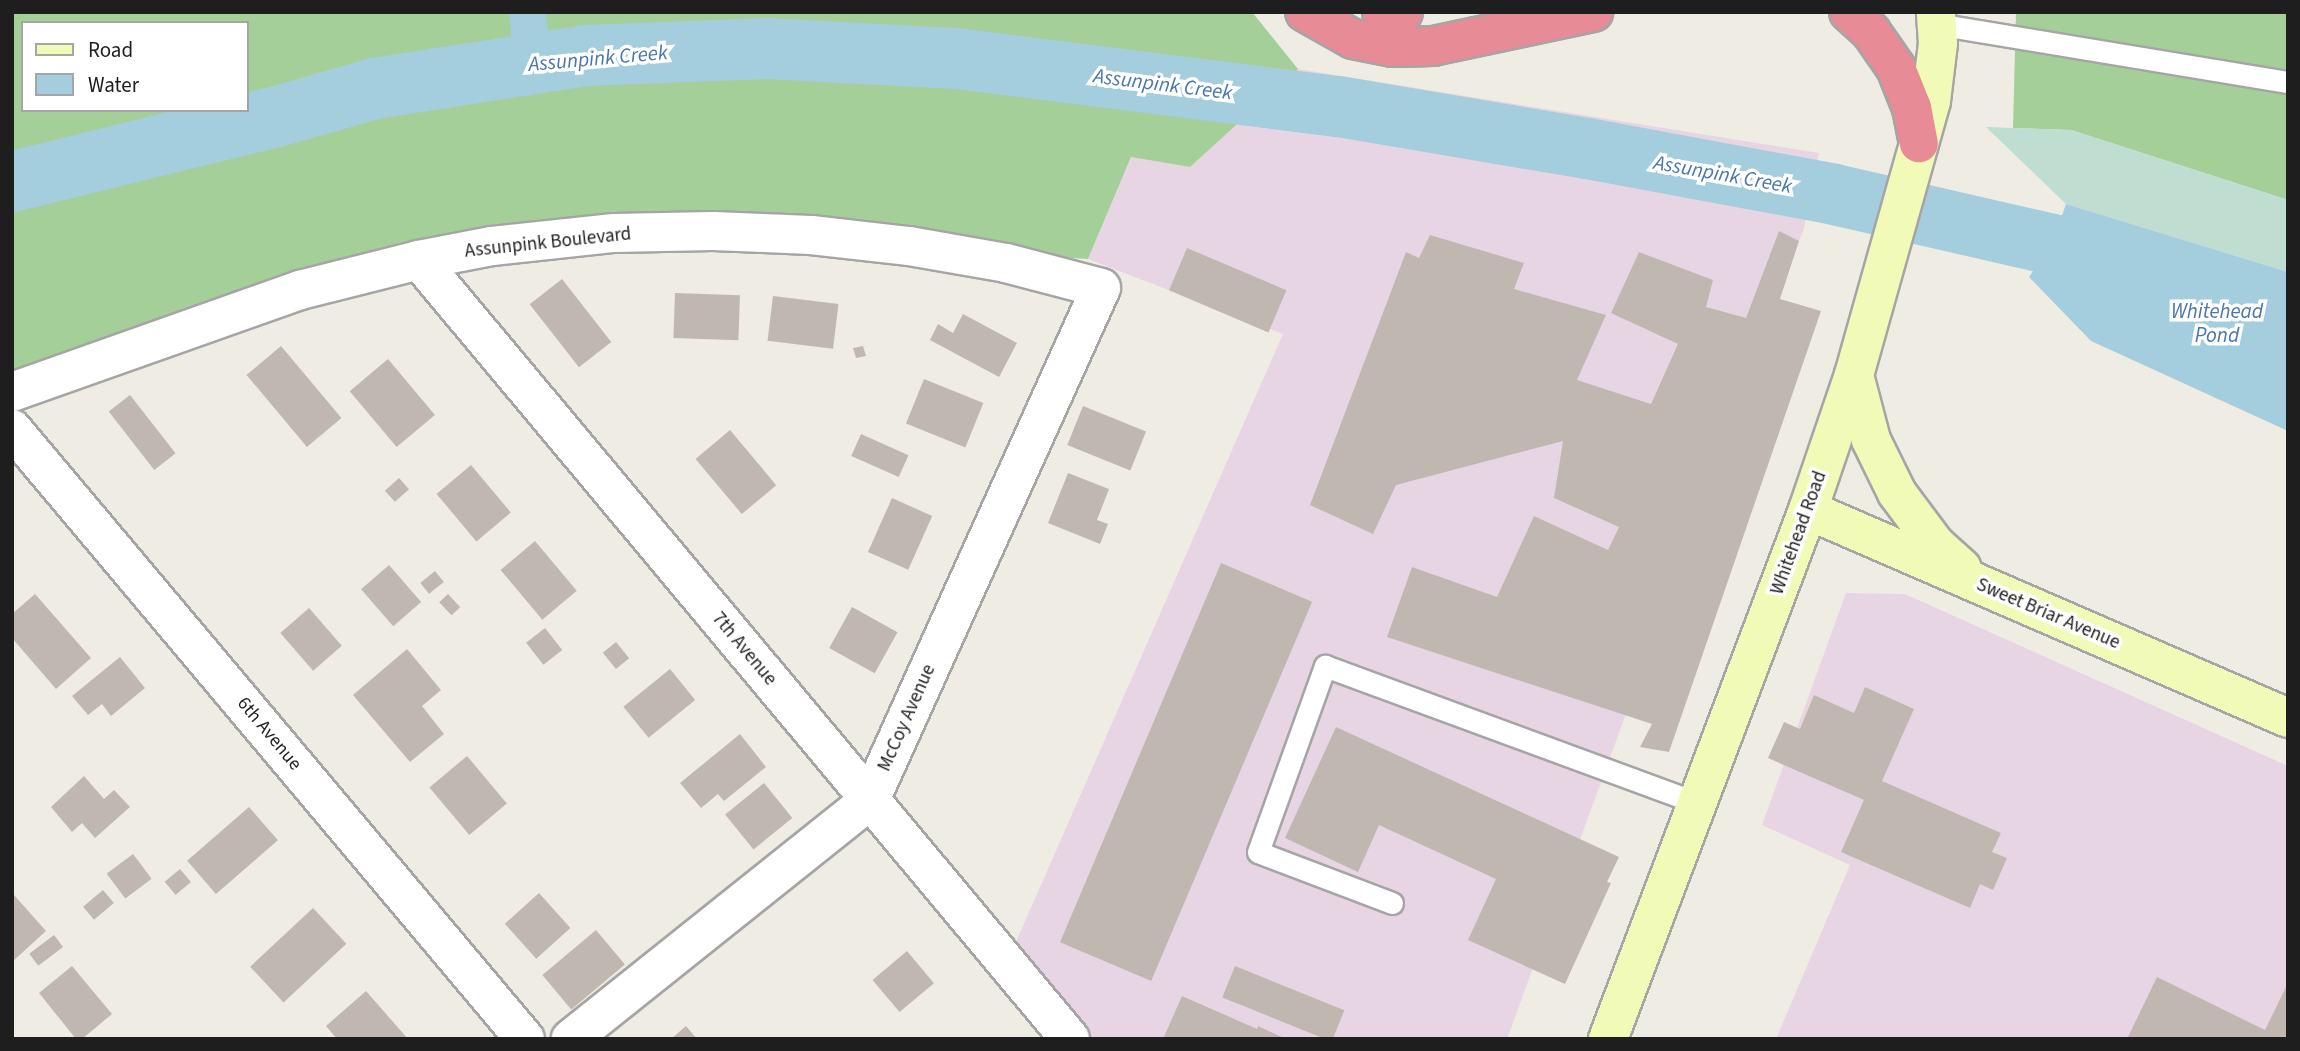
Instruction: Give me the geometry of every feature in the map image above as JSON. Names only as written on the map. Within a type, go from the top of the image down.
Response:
[{"type":"highway","points":[[1305,12],[1353,39],[1393,47],[1433,46],[1593,12]]},
{"type":"highway","points":[[1382,12],[1403,12]]},
{"type":"highway","points":[[1849,12],[1871,33],[1896,68],[1912,108],[1917,150]]},
{"type":"main road","name":"Whitehead Road","points":[[1608,1039],[1808,510],[1854,375],[1931,101],[1936,18]]},
{"type":"main road","points":[[1854,375],[1871,440],[1897,493],[1935,544],[1982,585]]},
{"type":"main road","name":"Sweet Briar Avenue","points":[[1808,510],[2288,718]]},
{"type":"street","name":"Assunpink Boulevard","points":[[12,392],[300,290],[419,260],[492,246],[614,233],[762,233],[909,246],[1006,263],[1101,288]]},
{"type":"street","name":"7th Avenue","points":[[419,260],[1069,1039]]},
{"type":"street","name":"McCoy Avenue","points":[[570,1039],[870,800],[1101,288]]},
{"type":"street","name":"6th Avenue","points":[[12,429],[525,1039]]},
{"type":"lane","points":[[1936,18],[2288,82]]},
{"type":"lane","points":[[1392,903],[1258,852],[1325,666],[1697,803]]},
{"type":"shaded area","points":[[1298,69],[1819,153],[1804,228],[1507,1039],[1074,1039],[1008,960],[1283,334],[1088,259],[1131,157],[1190,167]]},
{"type":"shaded area","points":[[1846,593],[1905,594],[2288,766],[2288,1039],[1776,1039],[1850,865],[1762,825]]},
{"type":"green space","points":[[12,12],[1252,12],[1298,69],[1190,167],[1131,157],[1088,259],[541,227],[12,385]]},
{"type":"green space","points":[[2016,12],[2288,12],[2288,200],[2071,130],[2013,128]]},
{"type":"green space","points":[[1986,127],[2071,130],[2288,200],[2288,272],[2066,204]]},
{"type":"water","name":"Whitehead Pond","points":[[2066,204],[2288,272],[2288,431],[2091,341],[2029,277],[2052,244]]},
{"type":"building","points":[[1779,231],[1799,241],[1780,299],[1821,311],[1669,752],[1640,747],[1652,724],[1387,637],[1412,567],[1497,597],[1534,516],[1608,550],[1619,527],[1554,498],[1563,441],[1396,485],[1373,534],[1310,505],[1406,252],[1419,258],[1430,235],[1524,263],[1514,289],[1606,315],[1577,380],[1651,404],[1678,344],[1611,313],[1639,252],[1713,280],[1706,307],[1746,318]]},
{"type":"building","points":[[1187,248],[1286,290],[1268,333],[1169,290]]},
{"type":"building","points":[[562,279],[611,342],[579,367],[530,304]]},
{"type":"building","points":[[675,293],[740,295],[738,340],[673,338]]},
{"type":"building","points":[[773,296],[839,304],[833,349],[768,341]]},
{"type":"building","points":[[963,314],[1017,343],[999,377],[930,340],[938,324],[953,333]]},
{"type":"building","points":[[281,346],[341,418],[307,447],[247,375]]},
{"type":"building","points":[[863,346],[866,356],[856,358],[853,348]]},
{"type":"building","points":[[388,359],[435,415],[397,447],[350,391]]},
{"type":"building","points":[[924,379],[983,403],[965,447],[906,424]]},
{"type":"building","points":[[130,395],[176,453],[154,470],[109,412]]},
{"type":"building","points":[[1083,406],[1146,431],[1130,470],[1067,445]]},
{"type":"building","points":[[730,430],[776,485],[742,514],[696,459]]},
{"type":"building","points":[[861,434],[909,455],[899,477],[851,456]]},
{"type":"building","points":[[471,465],[511,512],[476,541],[437,494]]},
{"type":"building","points":[[1068,473],[1109,489],[1097,520],[1108,524],[1100,544],[1048,523]]},
{"type":"building","points":[[399,478],[409,489],[395,502],[385,491]]},
{"type":"building","points":[[892,498],[932,516],[908,570],[868,552]]},
{"type":"building","points":[[535,541],[577,591],[542,620],[501,570]]},
{"type":"building","points":[[1221,563],[1312,602],[1151,981],[1060,942]]},
{"type":"building","points":[[389,565],[421,602],[393,626],[361,589]]},
{"type":"building","points":[[435,571],[444,582],[429,594],[420,583]]},
{"type":"building","points":[[35,594],[91,658],[56,689],[12,638],[12,614]]},
{"type":"building","points":[[448,594],[460,607],[451,615],[439,602]]},
{"type":"building","points":[[852,607],[897,632],[875,673],[829,648]]},
{"type":"building","points":[[309,608],[342,646],[313,671],[280,633]]},
{"type":"building","points":[[545,628],[562,650],[543,665],[526,643]]},
{"type":"building","points":[[616,642],[629,658],[616,669],[603,653]]},
{"type":"building","points":[[407,649],[441,690],[422,706],[444,734],[410,762],[353,695]]},
{"type":"building","points":[[120,657],[145,688],[111,716],[102,704],[88,715],[72,696]]},
{"type":"building","points":[[670,669],[695,700],[649,738],[623,707]]},
{"type":"building","points":[[1865,687],[1914,709],[1882,781],[2001,833],[1992,852],[2007,858],[1993,890],[1980,884],[1970,908],[1841,852],[1864,800],[1768,758],[1784,722],[1800,729],[1814,695],[1854,713]]},
{"type":"building","points":[[1336,727],[1619,857],[1607,882],[1611,883],[1565,984],[1468,940],[1496,879],[1379,825],[1358,872],[1285,838]]},
{"type":"building","points":[[740,734],[766,767],[724,801],[718,794],[701,808],[680,783]]},
{"type":"building","points":[[467,756],[507,803],[469,835],[429,787]]},
{"type":"building","points":[[84,776],[104,799],[114,790],[130,807],[95,838],[82,823],[72,832],[51,807]]},
{"type":"building","points":[[764,783],[792,818],[753,849],[725,814]]},
{"type":"building","points":[[249,807],[278,840],[216,894],[187,861]]},
{"type":"building","points":[[133,854],[152,879],[125,899],[107,874]]},
{"type":"building","points":[[180,869],[191,882],[176,895],[165,882]]},
{"type":"building","points":[[103,890],[114,903],[94,920],[83,907]]},
{"type":"building","points":[[539,893],[570,928],[536,959],[505,924]]},
{"type":"building","points":[[14,895],[46,931],[12,962],[12,897]]},
{"type":"building","points":[[313,908],[346,944],[284,1002],[250,967]]},
{"type":"building","points":[[596,930],[625,964],[571,1009],[542,975]]},
{"type":"building","points":[[54,935],[63,947],[38,966],[29,954]]},
{"type":"building","points":[[907,951],[934,983],[900,1012],[873,980]]},
{"type":"building","points":[[72,966],[112,1014],[82,1039],[76,1039],[39,993]]},
{"type":"building","points":[[1235,966],[1344,1010],[1333,1039],[1325,1039],[1222,998]]},
{"type":"building","points":[[2157,977],[2265,1030],[2288,983],[2288,1039],[2127,1039]]},
{"type":"building","points":[[366,991],[408,1039],[337,1039],[326,1026]]},
{"type":"building","points":[[1182,996],[1257,1029],[1258,1026],[1286,1039],[1163,1039]]},
{"type":"building","points":[[686,1026],[697,1039],[671,1039]]},
{"type":"waterway","points":[[527,12],[532,63]]},
{"type":"waterway","name":"Assunpink Creek","points":[[12,181],[273,117],[374,88],[584,55],[765,48],[956,58],[1338,106],[1587,148],[1834,194],[2052,244],[2126,281]]}]
